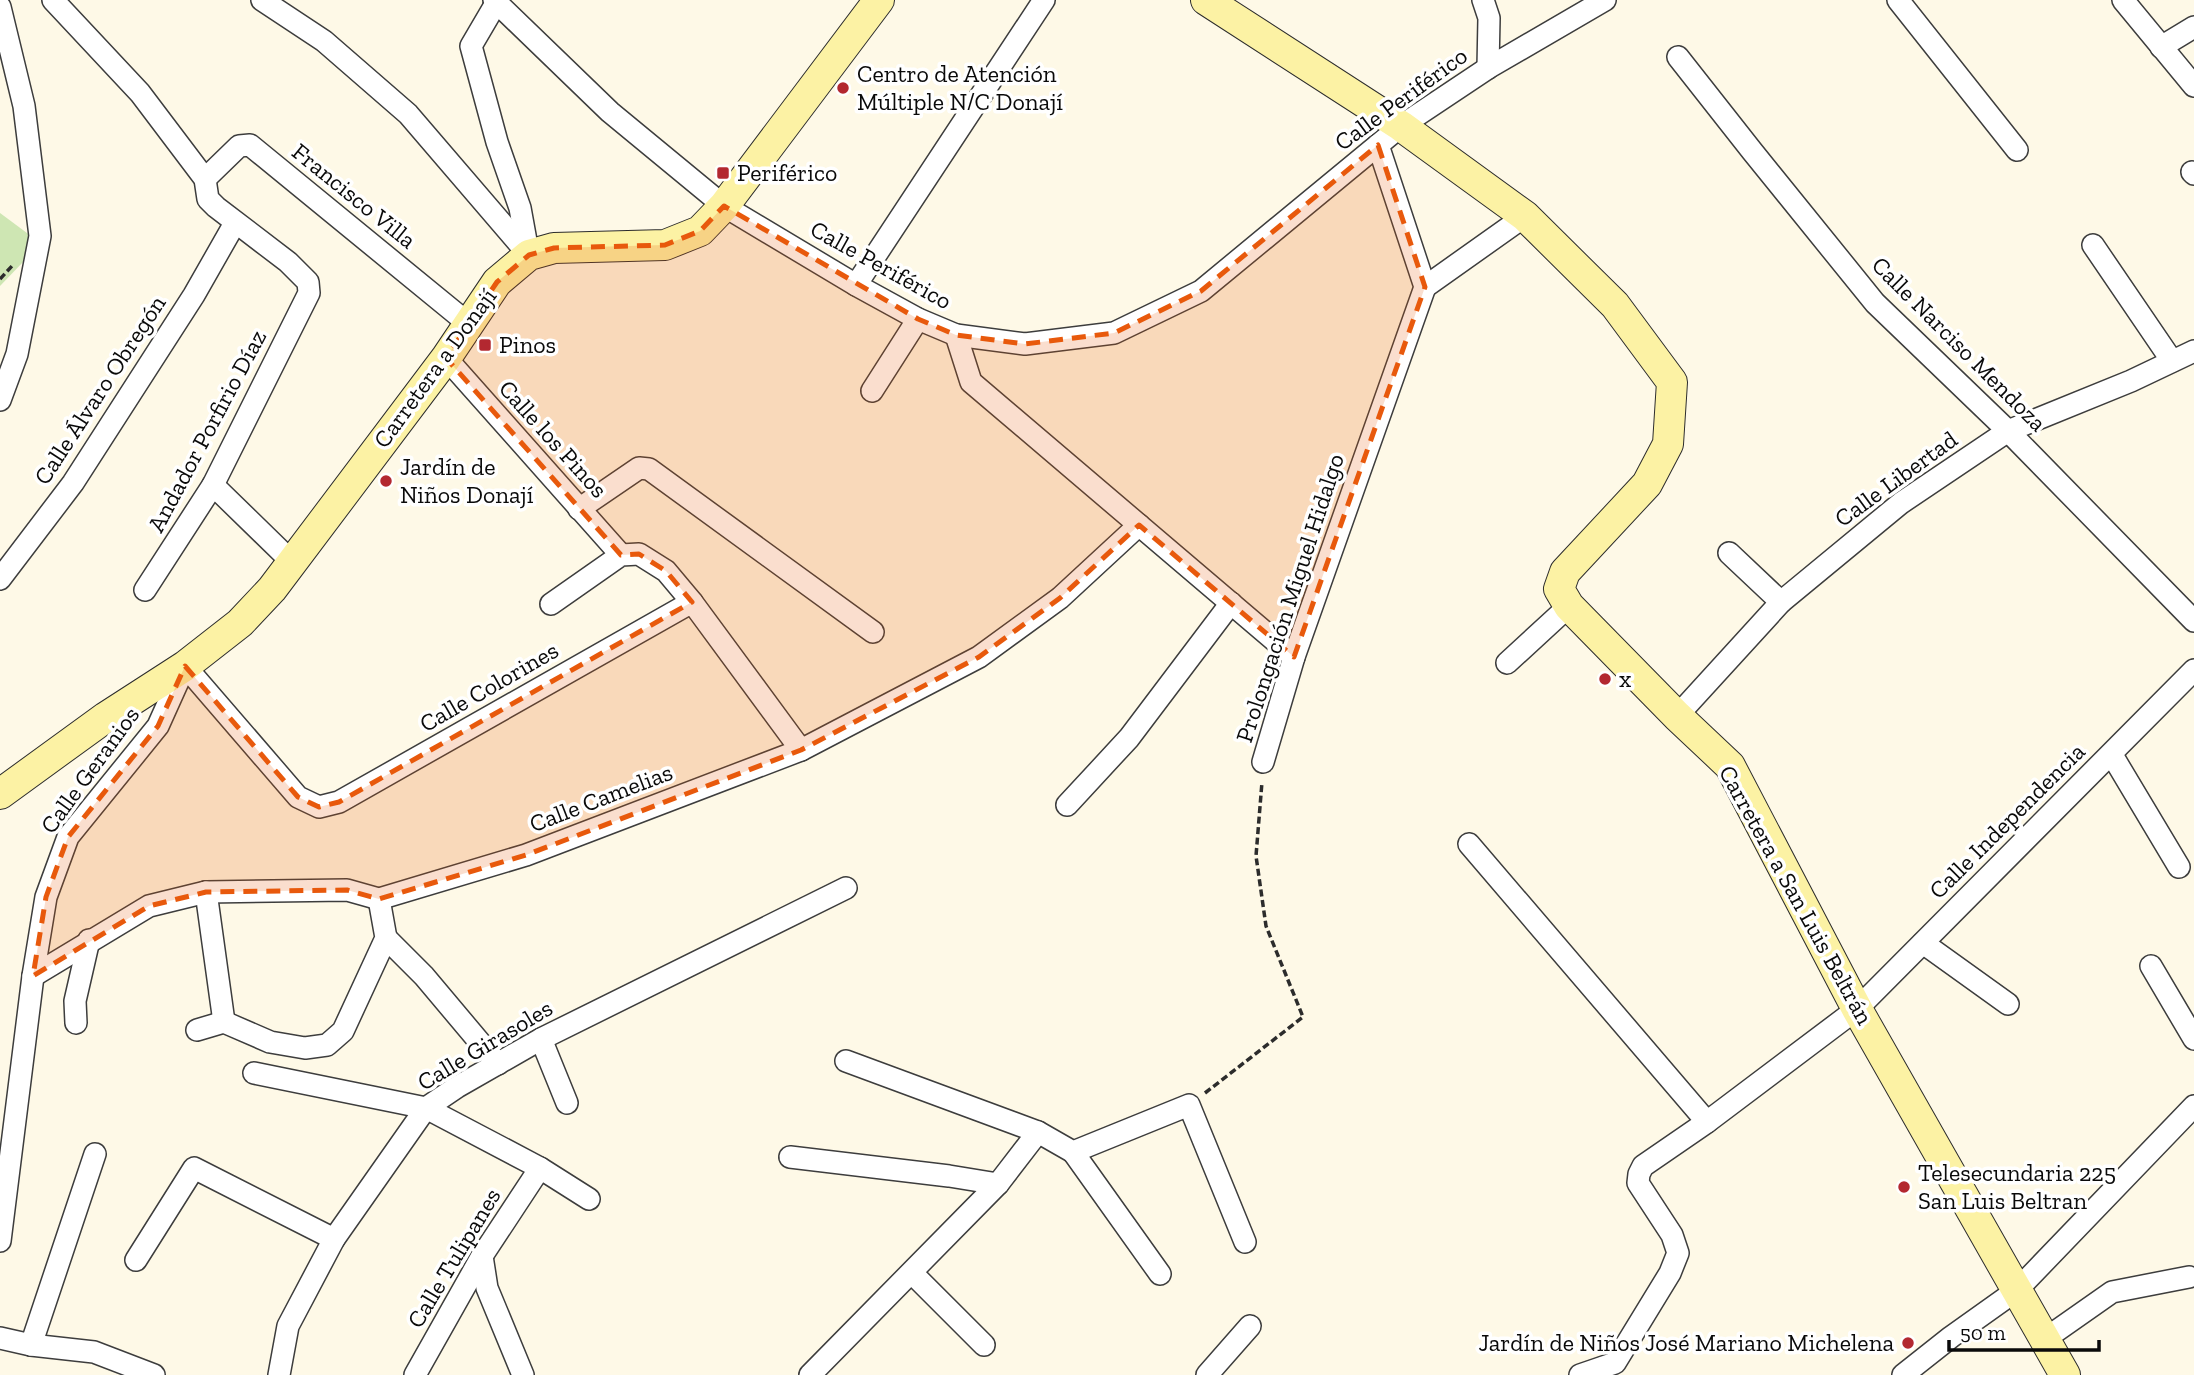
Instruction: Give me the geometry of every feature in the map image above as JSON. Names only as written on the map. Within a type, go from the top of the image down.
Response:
[{"type":"main road","name":"Carretera a Donají","points":[[0,794],[106,717],[185,666],[240,623],[272,589],[446,358],[497,282],[528,255],[554,248],[665,245],[700,232],[724,206],[879,0]]},
{"type":"main road","points":[[1206,0],[1401,126],[1525,216],[1615,305],[1672,382],[1668,444],[1647,484],[1565,572],[1559,589],[1569,606]]},
{"type":"main road","name":"Carretera a San Luis Beltrán","points":[[1569,606],[1676,716],[1730,766],[1857,1009],[2065,1375]]},
{"type":"street","points":[[53,0],[140,93],[205,179],[208,199],[235,223]]},
{"type":"street","points":[[262,0],[324,41],[408,114],[528,255]]},
{"type":"street","points":[[856,285],[1044,0]]},
{"type":"street","points":[[1483,0],[1489,18],[1488,68]]},
{"type":"street","name":"Calle Periférico","points":[[496,1],[610,112],[724,206],[918,319],[956,335],[1025,344],[1114,333],[1200,291],[1401,126],[1488,68],[1605,0]]},
{"type":"street","points":[[1898,0],[2017,150]]},
{"type":"street","points":[[2123,0],[2194,86]]},
{"type":"street","points":[[496,1],[471,46],[497,142],[520,208],[528,255]]},
{"type":"street","points":[[0,7],[24,106],[40,236],[17,354],[0,400]]},
{"type":"street","points":[[2161,47],[2194,27]]},
{"type":"street","name":"Calle Narciso Mendoza","points":[[1678,57],[1875,303],[2008,431],[2194,621]]},
{"type":"street","name":"Francisco Villa","points":[[205,179],[239,146],[250,145],[470,325]]},
{"type":"street","points":[[1378,145],[1425,287],[1525,216]]},
{"type":"street","name":"Andador Porfirio Díaz","points":[[145,590],[213,485],[309,293],[308,282],[288,262],[235,223]]},
{"type":"street","name":"Calle Álvaro Obregón","points":[[0,579],[73,483],[194,295],[235,223]]},
{"type":"street","points":[[2093,245],[2172,361]]},
{"type":"street","name":"Prolongación Miguel Hidalgo","points":[[1263,762],[1294,657],[1425,287]]},
{"type":"street","points":[[872,391],[918,319]]},
{"type":"street","points":[[956,335],[971,382],[1294,657]]},
{"type":"street","name":"Calle Libertad","points":[[1676,716],[1781,602],[1901,503],[2008,431],[2131,381],[2194,351]]},
{"type":"street","name":"Calle los Pinos","points":[[446,358],[621,555]]},
{"type":"street","points":[[579,509],[639,468],[649,469],[873,632]]},
{"type":"street","points":[[213,485],[292,562]]},
{"type":"street","name":"Calle Camelias","points":[[379,899],[526,855],[801,750],[979,657],[1060,598],[1139,525]]},
{"type":"street","points":[[1729,553],[1781,602]]},
{"type":"street","points":[[551,604],[621,555],[639,554],[666,571],[692,602],[801,750]]},
{"type":"street","name":"Calle Colorines","points":[[185,666],[298,797],[319,807],[339,802],[692,602]]},
{"type":"street","points":[[1067,806],[1129,738],[1231,603]]},
{"type":"street","points":[[1507,663],[1569,606]]},
{"type":"street","name":"Calle Geranios","points":[[0,1241],[3,1200],[46,897],[68,837],[158,726],[185,666]]},
{"type":"street","name":"Calle Independencia","points":[[1580,1375],[1615,1363],[1670,1273],[1678,1253],[1672,1235],[1637,1183],[1643,1166],[1707,1122],[1857,1009],[2194,670]]},
{"type":"street","points":[[2112,755],[2179,867]]},
{"type":"street","points":[[1469,844],[1707,1122]]},
{"type":"street","name":"Calle Girasoles","points":[[279,1375],[288,1326],[334,1239],[426,1108],[541,1039],[846,888]]},
{"type":"street","points":[[33,976],[149,906],[206,892],[347,890],[379,899],[386,939],[343,1031],[327,1045],[305,1048],[270,1042],[224,1022],[197,1030]]},
{"type":"street","points":[[206,892],[224,1022]]},
{"type":"street","points":[[386,939],[424,976],[498,1064]]},
{"type":"street","points":[[76,1023],[75,1001],[89,940]]},
{"type":"street","points":[[1923,943],[2008,1004]]},
{"type":"street","points":[[2151,966],[2194,1040]]},
{"type":"street","points":[[541,1039],[567,1103]]},
{"type":"street","points":[[846,1061],[1038,1132],[1073,1152],[1160,1274]]},
{"type":"street","points":[[254,1073],[426,1108],[540,1168],[589,1199]]},
{"type":"street","points":[[1073,1152],[1189,1105],[1245,1242]]},
{"type":"street","points":[[1903,1375],[2017,1290],[2194,1106]]},
{"type":"street","points":[[811,1375],[998,1184],[1038,1132]]},
{"type":"street","points":[[31,1345],[95,1154]]},
{"type":"street","points":[[790,1157],[998,1184]]},
{"type":"street","points":[[140,1253],[194,1168],[334,1239]]},
{"type":"street","name":"Calle Tulipanes","points":[[415,1375],[482,1256],[540,1168]]},
{"type":"street","points":[[482,1256],[486,1288],[523,1375]]},
{"type":"street","points":[[912,1273],[984,1345]]},
{"type":"street","points":[[2045,1339],[2112,1292],[2189,1277]]},
{"type":"street","points":[[1207,1375],[1250,1326]]},
{"type":"street","points":[[0,1338],[31,1345],[94,1352],[154,1375]]},
{"type":"path","name":"Prolongación Miguel Hidalgo","points":[[1189,1105],[1303,1017],[1266,926],[1256,856],[1263,762]]},
{"type":"highlighted area","points":[[1378,145],[1425,287],[1294,657],[1139,525],[1060,598],[979,657],[801,750],[526,855],[379,899],[347,890],[206,892],[149,906],[33,976],[46,897],[68,837],[158,726],[185,666],[298,797],[319,807],[339,802],[692,602],[666,571],[639,554],[621,555],[446,358],[497,282],[529,255],[554,248],[665,245],[700,231],[724,206],[918,319],[956,335],[1025,344],[1114,333],[1201,291]]},
{"type":"green space","points":[[0,213],[31,236],[24,261],[0,286]]},
{"type":"place","name":"Centro de Atención Múltiple N/C Donají","points":[[843,88]]},
{"type":"place","name":"Periférico","points":[[723,173]]},
{"type":"place","name":"Pinos","points":[[485,345]]},
{"type":"place","name":"Jardín de Niños Donají","points":[[386,481]]},
{"type":"place","name":"x","points":[[1605,679]]},
{"type":"place","name":"Telesecundaria 225 San Luis Beltran","points":[[1904,1187]]},
{"type":"place","name":"Jardín de Niños José Mariano Michelena","points":[[1908,1343]]}]
